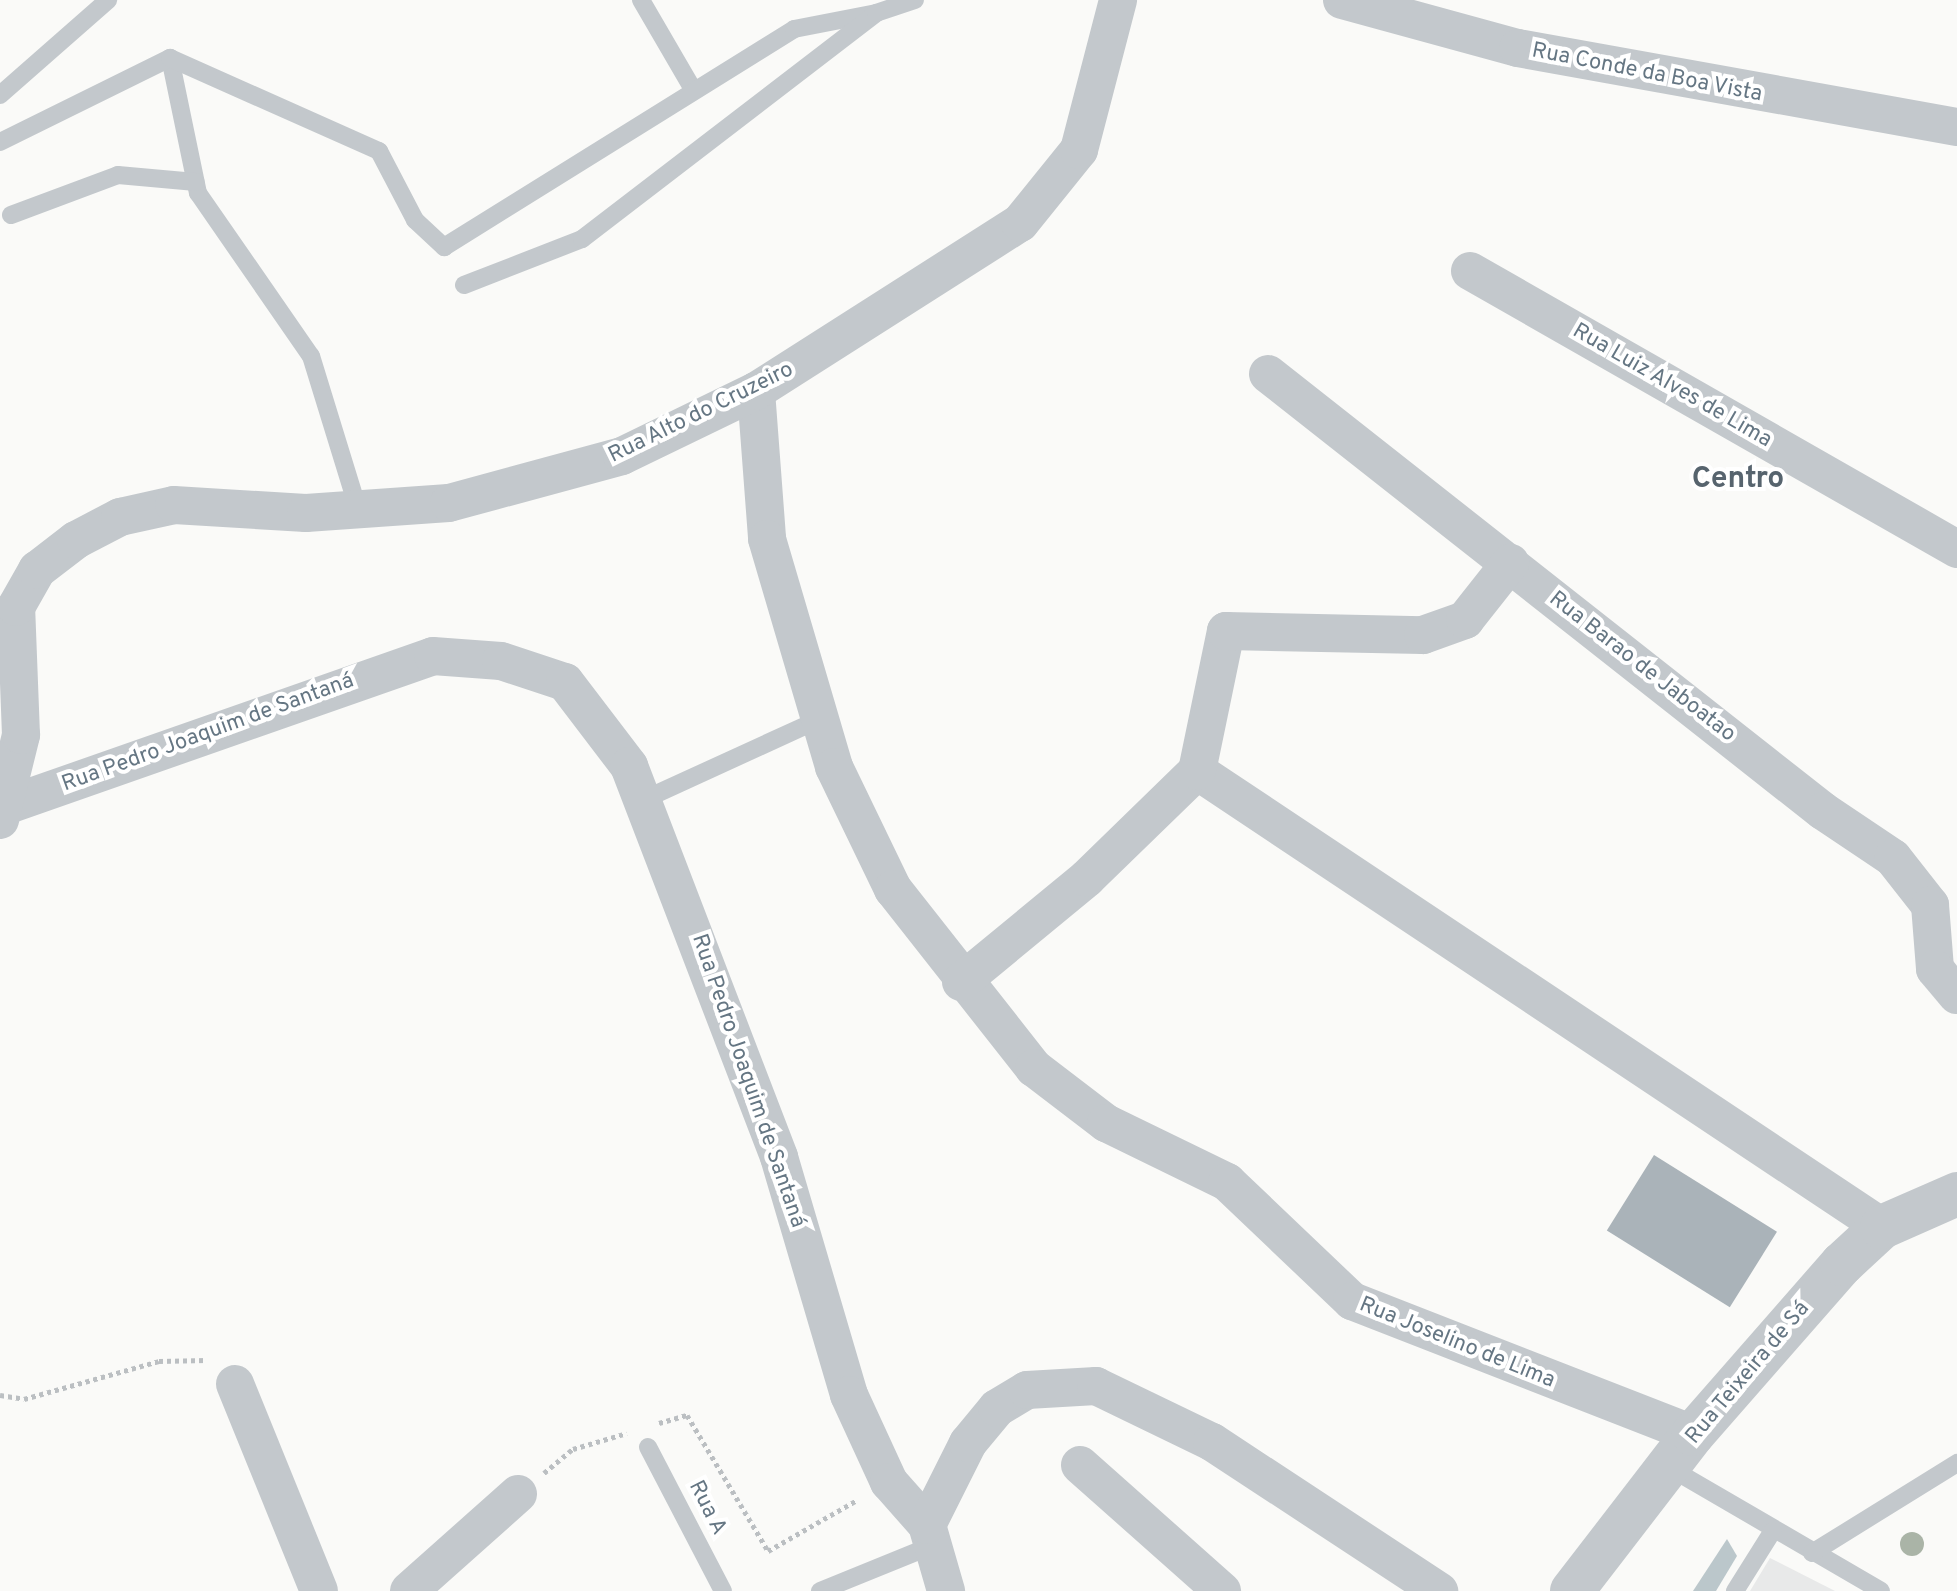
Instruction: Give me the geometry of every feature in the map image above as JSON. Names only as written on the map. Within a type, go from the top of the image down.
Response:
[{"type":"street","name":"Rua Alto do Cruzeiro","points":[[4,813],[21,735],[16,607],[37,570],[120,517],[174,505],[358,509],[449,503],[567,474],[622,456],[756,391],[1020,223],[1084,137],[1118,0]]},
{"type":"street","name":"Rua Conde da Boa Vista","points":[[1342,0],[1518,48],[1957,127]]},
{"type":"street","name":"Rua Luiz Alves de Lima","points":[[1470,271],[1957,549]]},
{"type":"street","name":"Rua Barao de Jaboatao","points":[[1268,374],[1823,811],[1893,858],[1930,905],[1935,969],[1957,995]]},
{"type":"street","name":"Rua Joselino de Lima","points":[[756,391],[767,539],[818,720],[893,889],[961,982],[1034,1068],[1106,1123],[1227,1182],[1352,1301],[1682,1451]]},
{"type":"street","points":[[961,982],[1087,878],[1197,771],[1226,631],[1423,635],[1465,620],[1510,563]]},
{"type":"street","name":"Rua Pedro Joaquim de Santaná","points":[[4,813],[433,656],[501,661],[565,682],[629,766],[779,1157],[849,1395],[889,1482],[929,1536]]},
{"type":"street","points":[[1197,771],[1882,1227]]},
{"type":"street","name":"Rua Teixeira de Sá","points":[[1572,1591],[1682,1451],[1882,1227],[1957,1194]]},
{"type":"street","points":[[235,1384],[319,1591]]},
{"type":"street","points":[[946,1591],[929,1536],[968,1443],[997,1408],[1027,1390],[1096,1386],[1212,1442],[1439,1591]]},
{"type":"street","points":[[1080,1465],[1222,1591]]},
{"type":"street","points":[[409,1591],[518,1494]]},
{"type":"lane","points":[[0,95],[108,0]]},
{"type":"lane","points":[[641,0],[694,91]]},
{"type":"lane","points":[[170,58],[379,151],[415,220],[444,247],[794,29],[876,13],[915,0]]},
{"type":"lane","points":[[464,285],[582,239],[876,13]]},
{"type":"lane","points":[[0,142],[170,58]]},
{"type":"lane","points":[[170,58],[196,182],[311,356],[358,509]]},
{"type":"lane","points":[[11,215],[118,175],[196,182]]},
{"type":"lane","points":[[643,800],[818,720]]},
{"type":"lane","name":"Rua A","points":[[648,1447],[723,1591]]},
{"type":"lane","points":[[1682,1451],[1772,1532],[1881,1591]]},
{"type":"lane","points":[[1812,1553],[1957,1463]]},
{"type":"lane","points":[[1735,1591],[1772,1532]]},
{"type":"lane","points":[[820,1591],[929,1536]]},
{"type":"path","points":[[0,1395],[24,1399],[159,1361],[210,1360],[235,1384]]},
{"type":"path","points":[[518,1494],[573,1449],[687,1415],[768,1551],[889,1482]]},
{"type":"shaded area","points":[[1727,1539],[1737,1556],[1716,1591],[1693,1591]]},
{"type":"shaded area","points":[[1770,1558],[1835,1591],[1750,1591]]},
{"type":"building","points":[[1654,1155],[1777,1232],[1730,1307],[1607,1230]]},
{"type":"district","name":"Centro","points":[[1738,480]]}]
